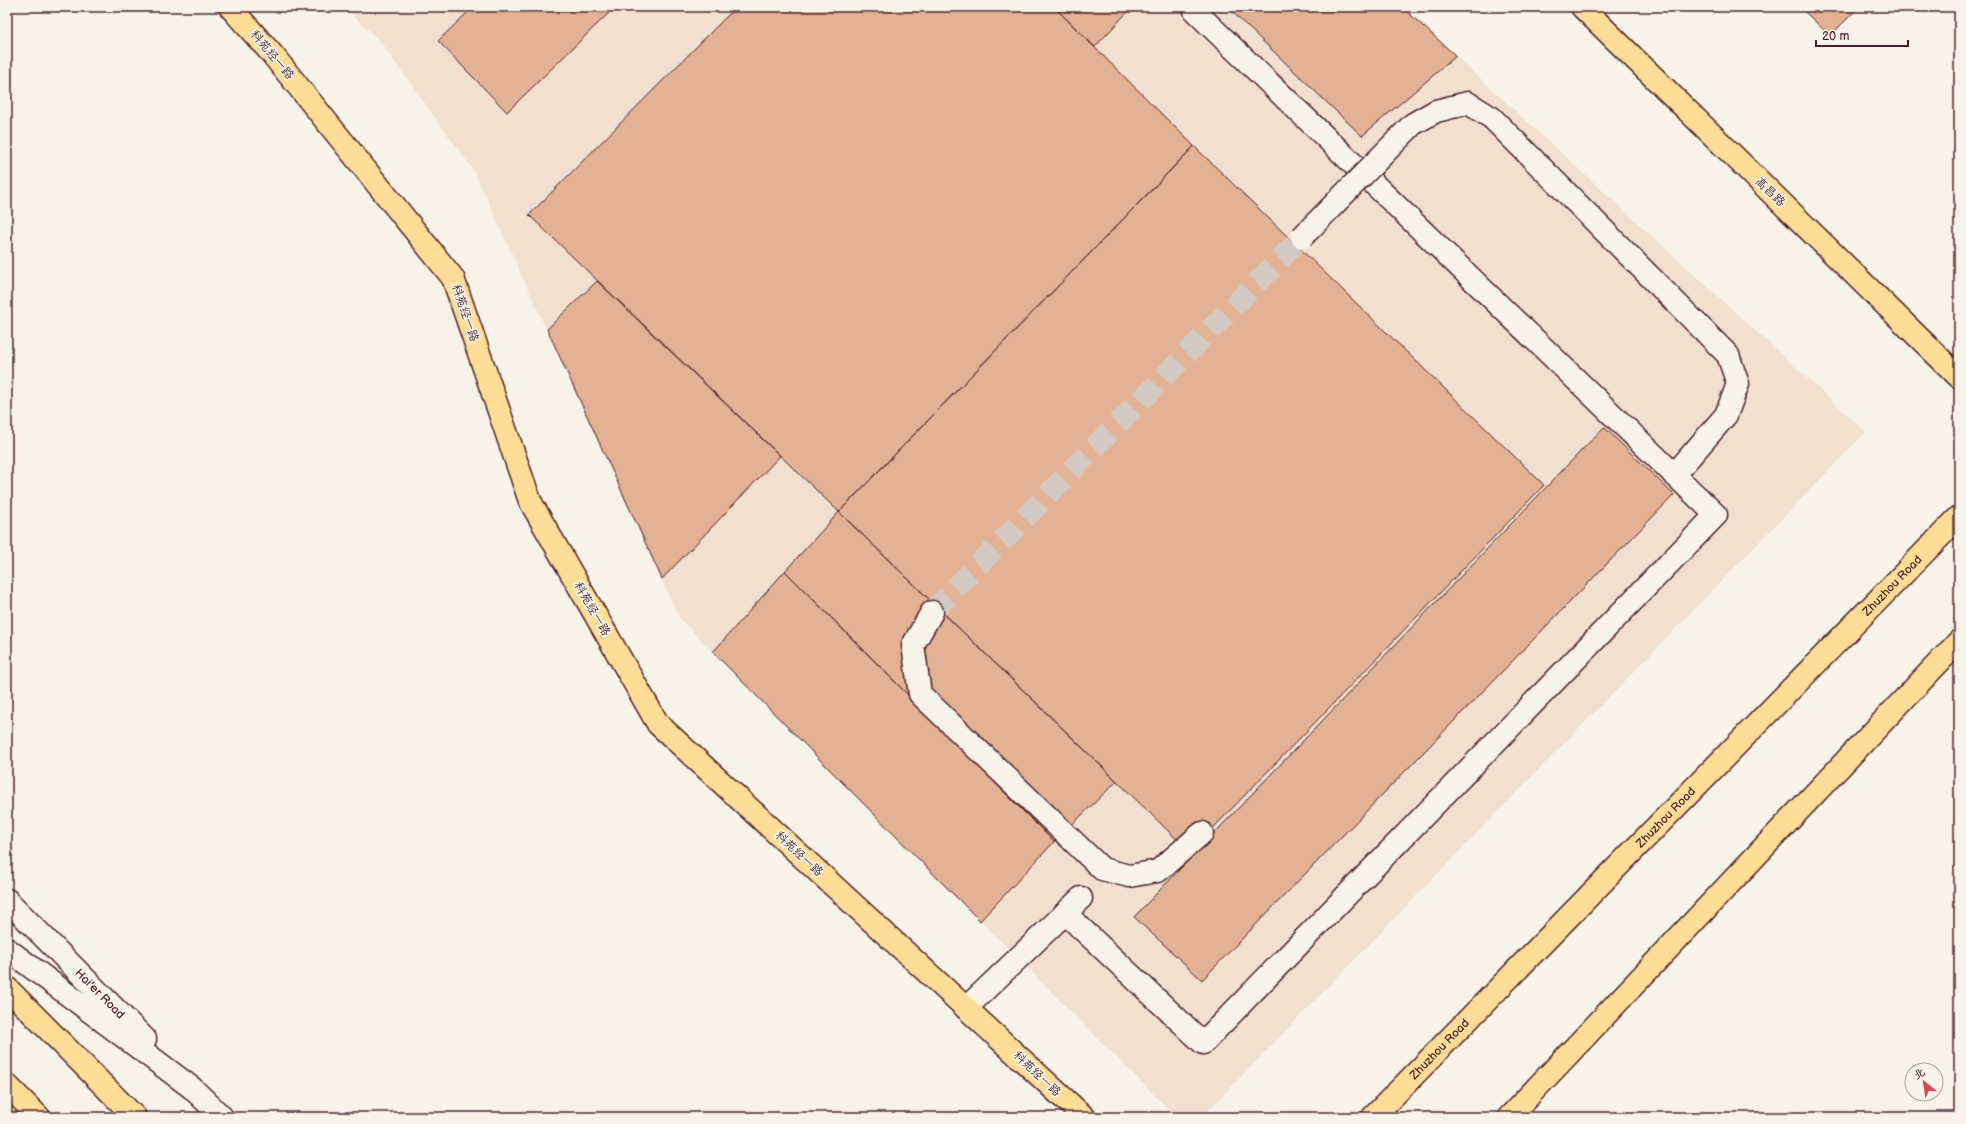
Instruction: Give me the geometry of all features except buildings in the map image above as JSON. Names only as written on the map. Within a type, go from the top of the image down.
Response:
[{"type":"main road","name":"科苑经一路","points":[[230,7],[272,54],[453,278],[530,501],[658,724],[1084,1117]]},
{"type":"main road","name":"高昌路","points":[[1582,7],[1959,377]]},
{"type":"main road","name":"Zhuzhou Road","points":[[1372,1117],[1959,517]]},
{"type":"main road","points":[[1509,1117],[1959,642]]},
{"type":"main road","points":[[7,988],[135,1117]]},
{"type":"main road","points":[[7,1085],[40,1117]]},
{"type":"street","points":[[1065,913],[1203,1043],[1716,515],[1195,12]]},
{"type":"street","points":[[1302,237],[1413,124],[1436,111],[1468,103],[1492,118],[1728,355],[1738,384],[1726,415],[1674,475]]},
{"type":"street","points":[[932,612],[913,645],[920,694],[1102,869],[1128,876],[1158,871],[1202,833]]},
{"type":"street","points":[[966,1008],[1081,898]]},
{"type":"street","name":"Hai'er Road","points":[[7,900],[222,1117]]},
{"type":"street","name":"Hai'er Road","points":[[7,949],[192,1088]]},
{"type":"shaded area","points":[[344,7],[1402,7],[1866,432],[1202,1117],[1176,1117],[679,618],[474,171],[379,40]]},
{"type":"tunnel","points":[[932,612],[1302,237]]}]
